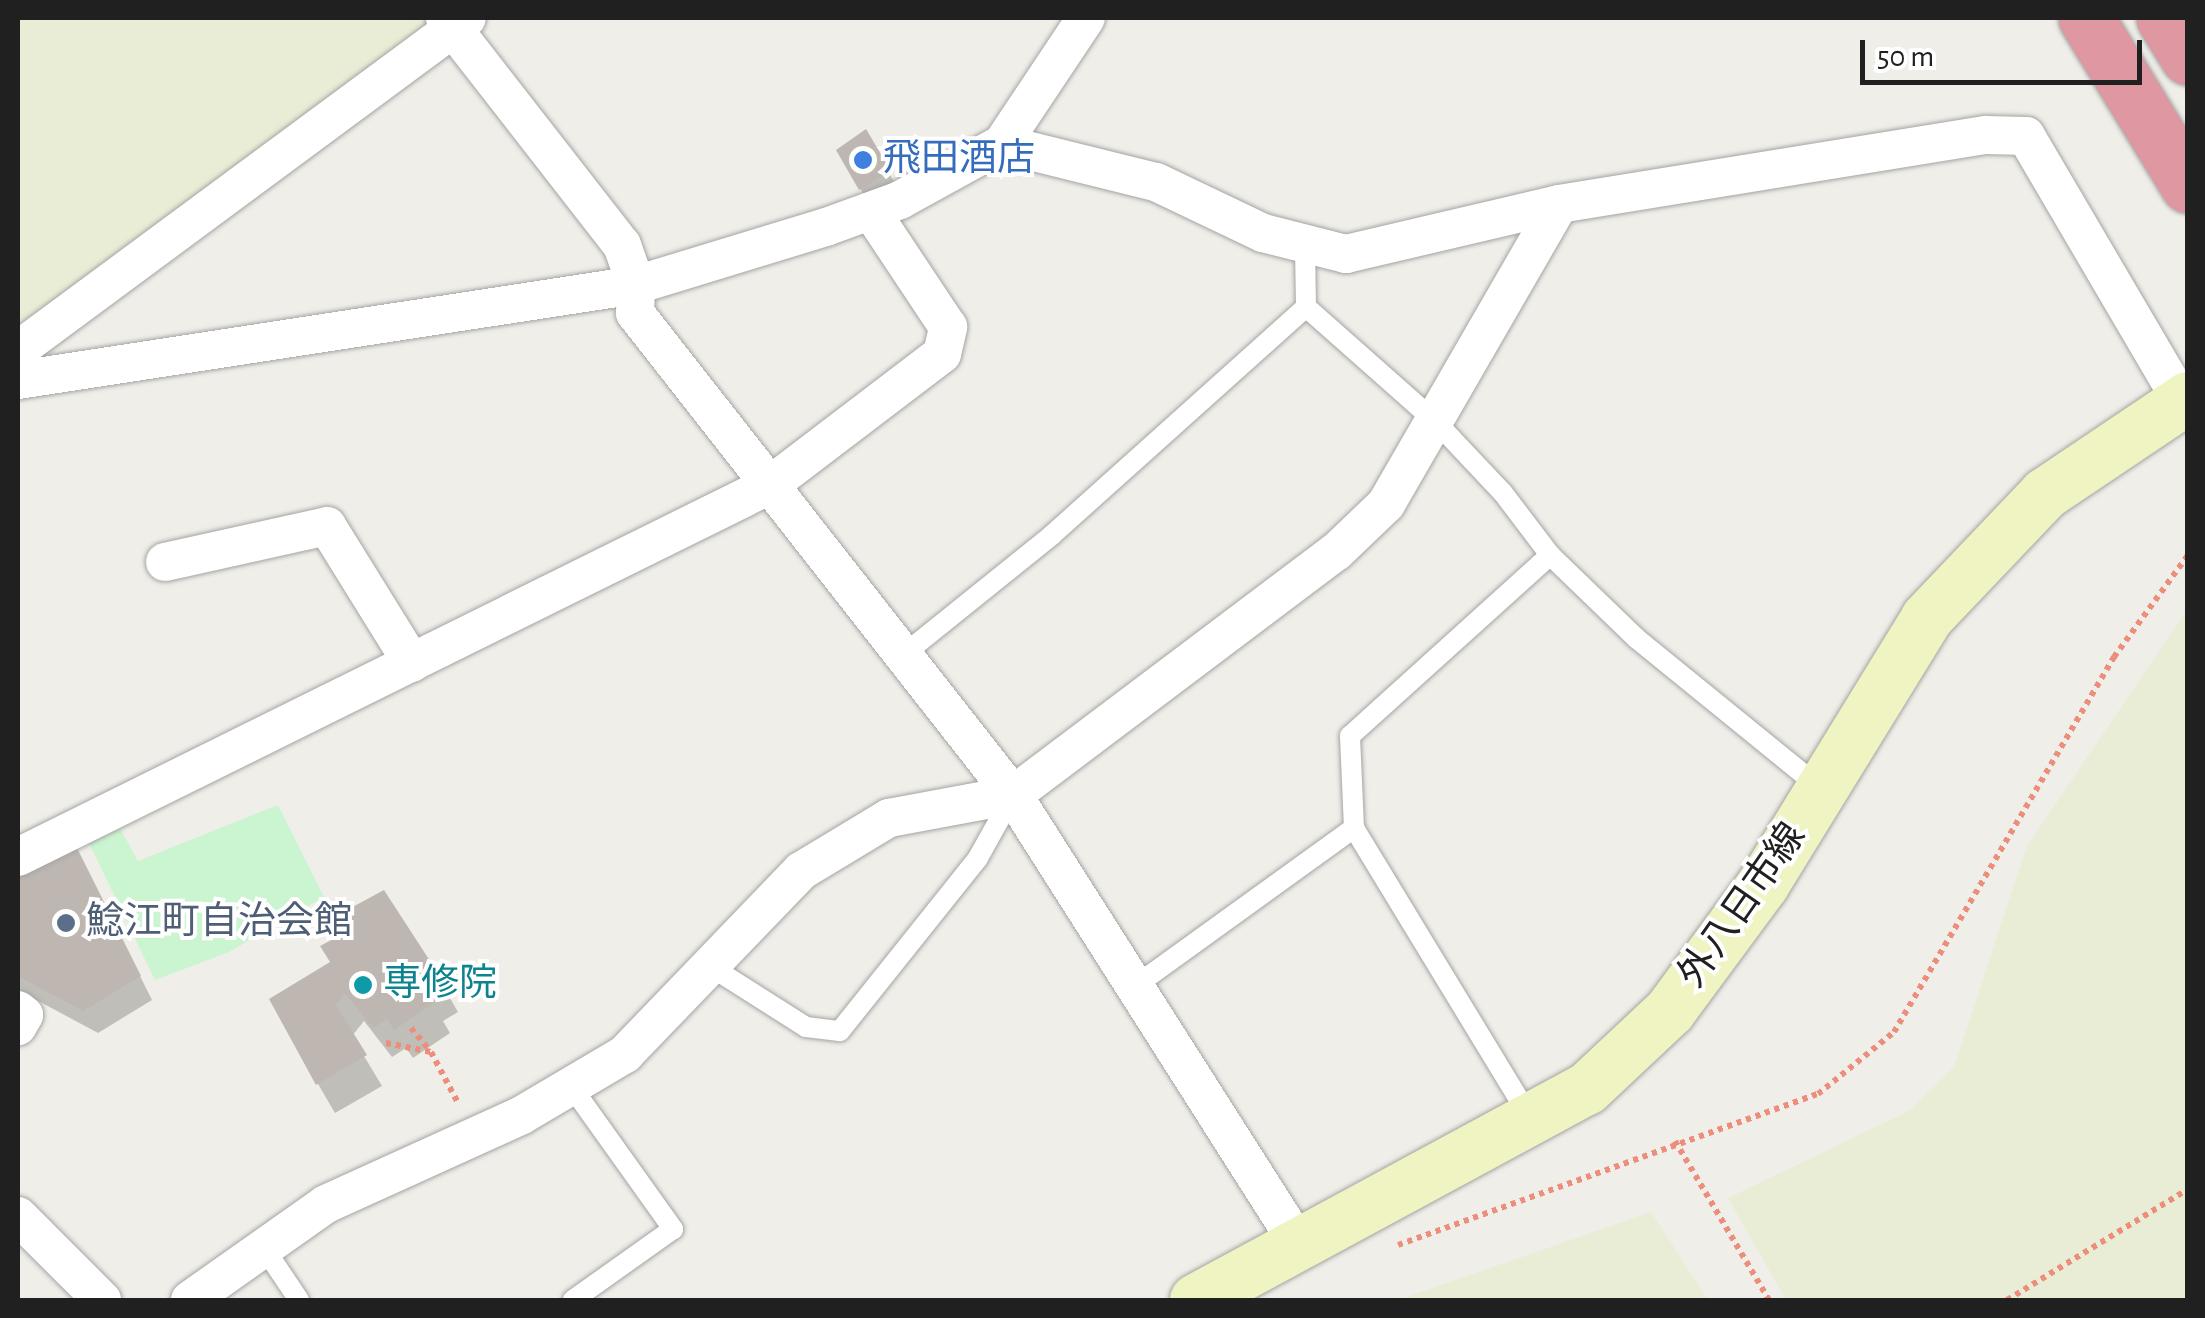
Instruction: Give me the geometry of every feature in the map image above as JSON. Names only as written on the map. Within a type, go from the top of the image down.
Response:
[{"type":"highway","points":[[2086,18],[2188,186]]},
{"type":"highway","points":[[2164,18],[2188,57]]},
{"type":"main road","name":"外八日市線","points":[[1196,1300],[1534,1122],[1587,1089],[1670,1011],[1763,885],[1928,618],[2045,494],[2184,400]]},
{"type":"street","points":[[18,380],[636,284],[871,211],[1002,144],[1086,18]]},
{"type":"street","points":[[18,350],[455,21],[622,245],[636,284],[635,313],[1013,795],[1298,1243]]},
{"type":"street","points":[[1002,144],[1156,182],[1305,248],[1346,254],[1559,204],[1986,135],[2026,136],[2184,400]]},
{"type":"street","points":[[190,1300],[326,1204],[476,1136],[625,1054],[713,968],[801,871],[888,818],[1013,795],[1336,552],[1386,504],[1437,423],[1559,204]]},
{"type":"street","points":[[18,857],[770,485],[942,354],[948,327],[871,211]]},
{"type":"street","points":[[166,562],[328,526],[412,663]]},
{"type":"street","points":[[18,1010],[24,1015],[18,1026]]},
{"type":"street","points":[[18,1216],[102,1300]]},
{"type":"lane","points":[[1305,248],[1306,307],[1437,423],[1503,492],[1550,555],[1636,638],[1822,789]]},
{"type":"lane","points":[[903,654],[1052,535],[1306,307]]},
{"type":"lane","points":[[1534,1122],[1354,828],[1350,736],[1550,555]]},
{"type":"lane","points":[[713,968],[806,1026],[840,1031],[978,858],[1013,795]]},
{"type":"lane","points":[[1135,986],[1354,828]]},
{"type":"lane","points":[[571,1086],[673,1229],[573,1300]]},
{"type":"lane","points":[[264,1248],[299,1300]]},
{"type":"path","points":[[1388,1249],[1675,1141],[1818,1094],[1894,1032],[2114,657],[2188,555]]},
{"type":"path","points":[[411,1028],[431,1052],[476,1136]]},
{"type":"path","points":[[386,1042],[431,1052]]},
{"type":"path","points":[[1675,1141],[1769,1300]]},
{"type":"path","points":[[2007,1300],[2188,1190]]},
{"type":"green space","points":[[18,18],[491,18],[18,336]]},
{"type":"green space","points":[[2187,610],[2187,1300],[1786,1300],[1728,1198],[1909,1111],[1954,1067],[2027,846]]},
{"type":"green space","points":[[278,805],[324,897],[229,952],[155,980],[89,843],[117,823],[138,861]]},
{"type":"green space","points":[[1651,1212],[1708,1300],[1398,1300]]},
{"type":"building","name":"飛田酒店","points":[[866,129],[891,171],[859,190],[836,150]]},
{"type":"building","name":"鯰江町自治会館","points":[[75,844],[141,976],[83,1011],[18,976],[18,871]]},
{"type":"building","name":"専修院","points":[[384,890],[443,981],[428,990],[435,1002],[394,1030],[387,1019],[373,1028],[345,993],[336,1005],[367,1055],[316,1085],[269,999],[330,962],[320,946],[350,930],[336,916]]},
{"type":"place","name":"飛田酒店","points":[[863,160]]},
{"type":"place","name":"鯰江町自治会館","points":[[66,923]]},
{"type":"place","name":"専修院","points":[[363,985]]}]
